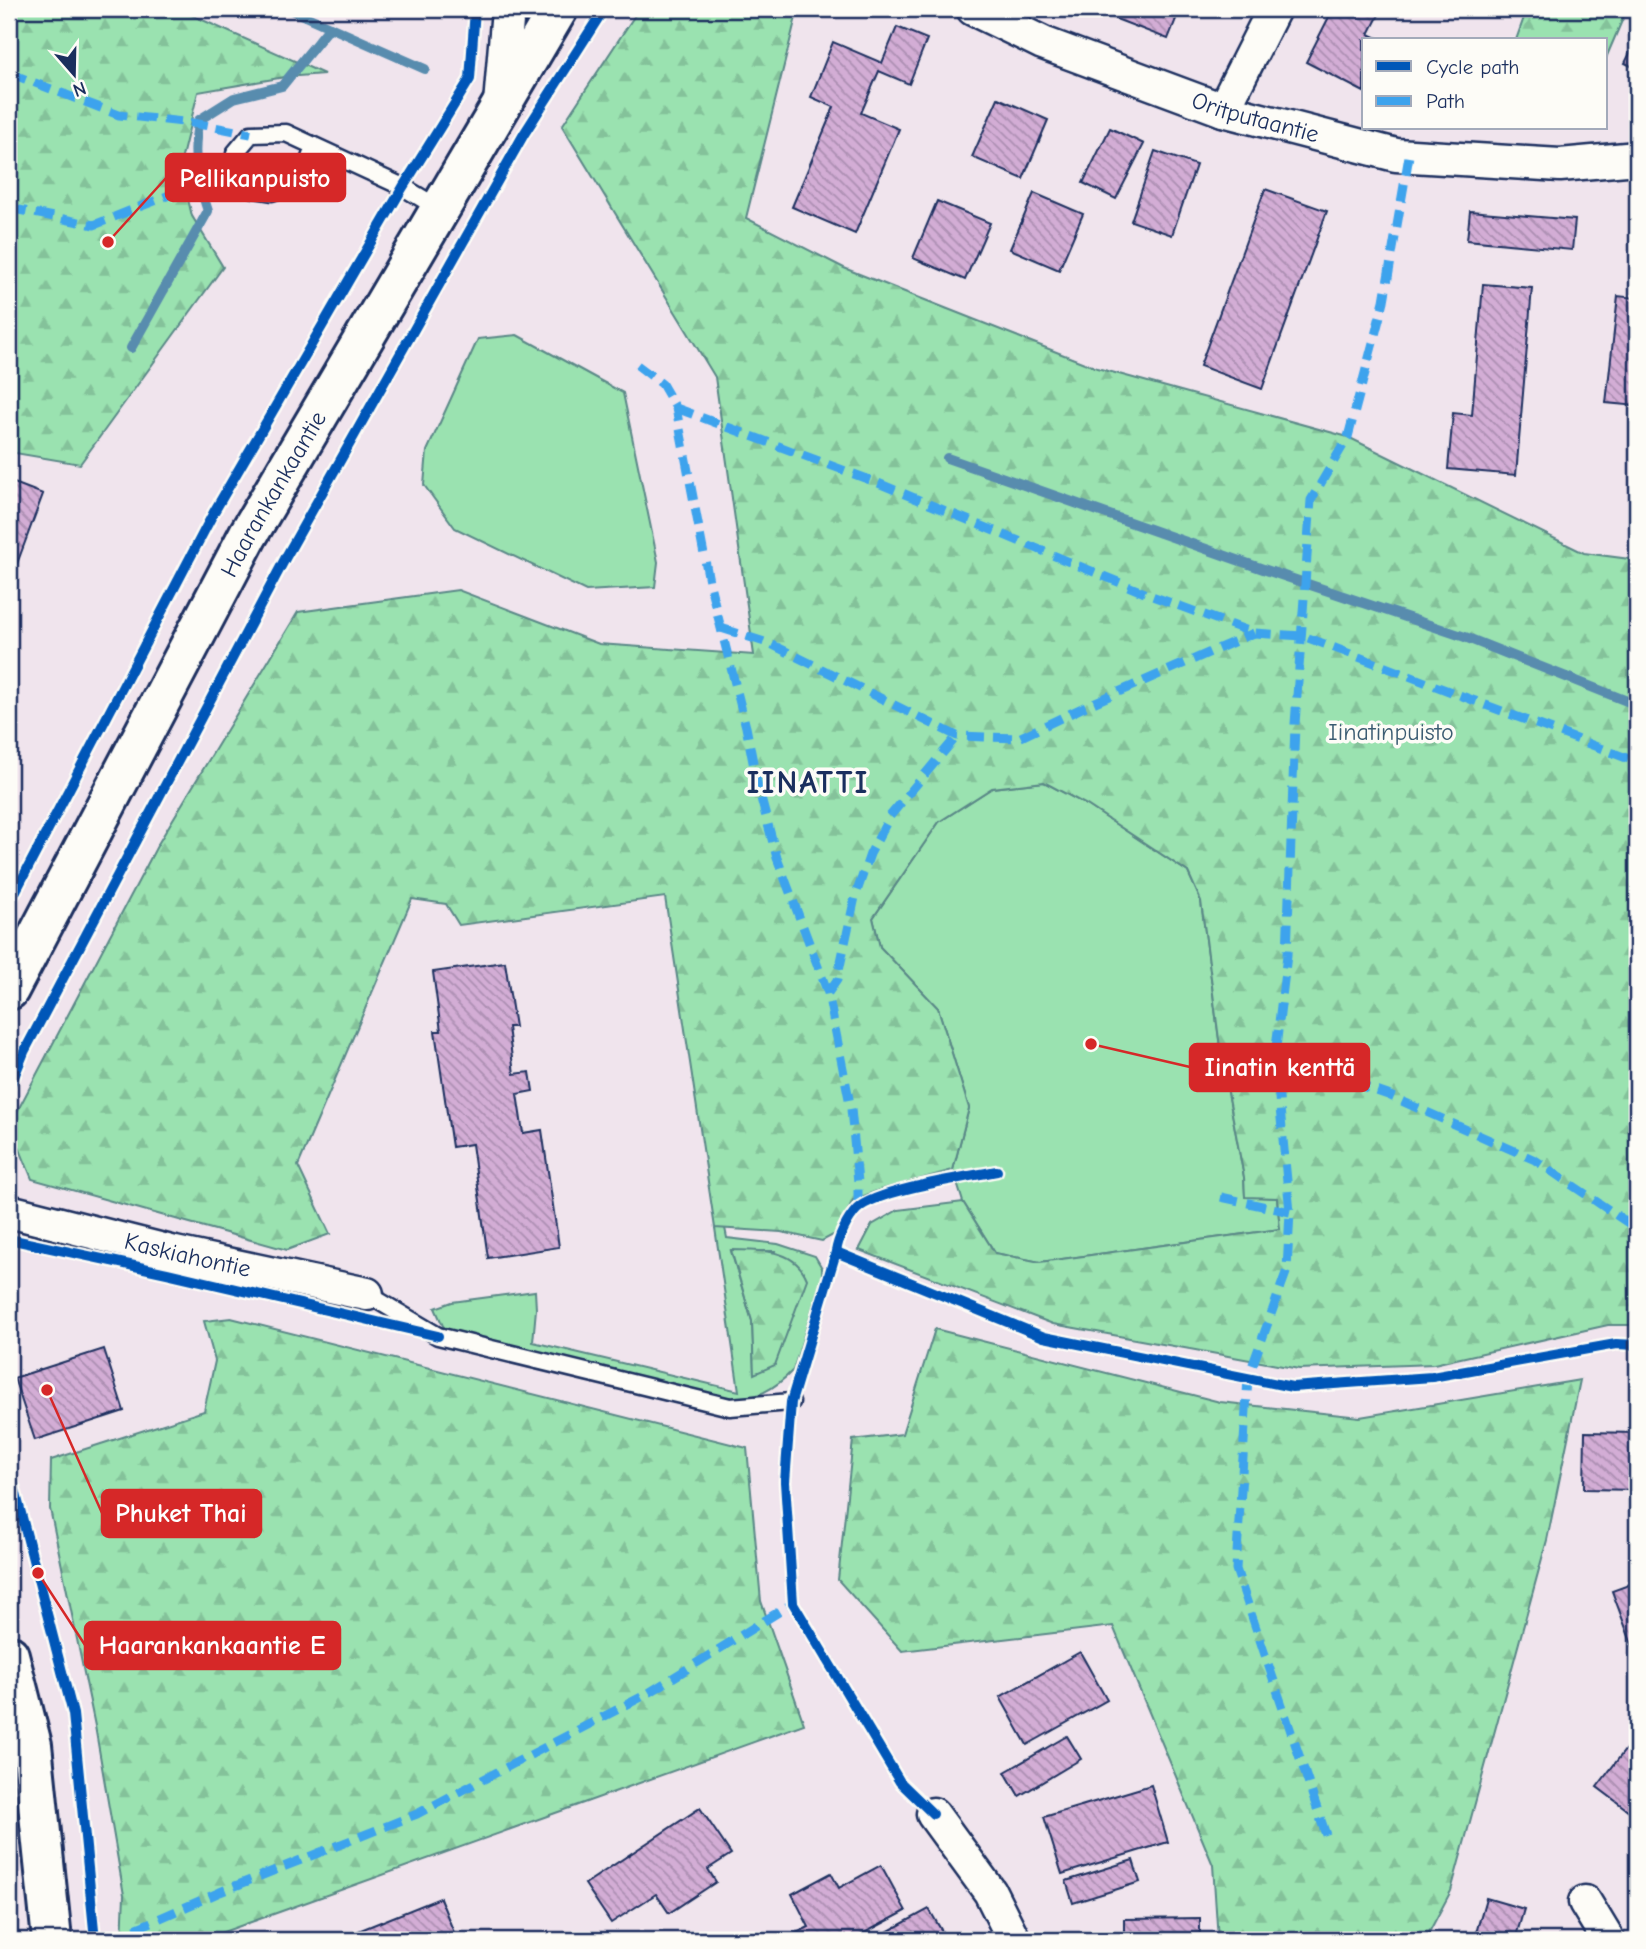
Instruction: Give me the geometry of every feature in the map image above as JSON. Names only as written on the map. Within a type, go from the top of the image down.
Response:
[{"type":"street","points":[[500,104],[508,9]]},
{"type":"street","name":"Haarankankaantie","points":[[9,990],[248,535],[558,9]]},
{"type":"street","name":"Oritputaantie","points":[[973,9],[1043,43],[1223,110],[1396,155],[1560,165],[1637,158]]},
{"type":"street","points":[[1223,110],[1274,9]]},
{"type":"street","name":"Kaskiahontie","points":[[9,1211],[174,1252],[367,1294]]},
{"type":"street","points":[[9,1655],[32,1745],[52,1940]]},
{"type":"street","points":[[933,1814],[990,1892],[1014,1940]]},
{"type":"street","points":[[1585,1902],[1608,1940]]},
{"type":"lane","points":[[314,146],[309,162],[296,183],[272,192],[254,188],[237,171],[235,153],[251,134],[286,133],[403,187],[440,209]]},
{"type":"lane","points":[[367,1294],[438,1336],[730,1408],[791,1402]]},
{"type":"green space","points":[[9,9],[178,9],[324,74],[285,77],[198,92],[180,165],[192,216],[223,267],[80,464],[9,452]]},
{"type":"green space","name":"Iinatinpuisto","points":[[639,9],[798,9],[746,218],[844,268],[1097,368],[1348,437],[1584,553],[1637,560],[1637,1325],[1608,1325],[1434,1364],[1299,1369],[1053,1324],[859,1250],[872,1225],[898,1210],[963,1202],[995,1253],[1040,1262],[1280,1229],[1277,1198],[1245,1197],[1244,1177],[1221,1055],[1201,901],[1188,872],[1087,805],[1044,782],[992,788],[939,822],[873,918],[880,947],[938,1008],[969,1108],[953,1170],[879,1190],[853,1200],[835,1234],[822,1241],[781,1232],[715,1228],[665,897],[459,925],[446,904],[412,899],[298,1166],[330,1234],[287,1250],[32,1179],[10,1125],[158,844],[298,612],[458,590],[599,644],[754,655],[715,377],[562,126]]},
{"type":"green space","points":[[1527,9],[1627,9],[1608,53],[1608,38],[1517,38]]},
{"type":"green space","points":[[517,335],[623,393],[658,562],[655,587],[586,591],[455,528],[424,485],[427,451],[478,339]]},
{"type":"green space","points":[[1044,782],[1087,805],[1188,872],[1201,901],[1221,1055],[1244,1177],[1245,1196],[1277,1198],[1280,1229],[1040,1262],[995,1253],[963,1202],[953,1170],[969,1108],[938,1008],[880,947],[873,918],[939,822],[992,788]]},
{"type":"green space","points":[[715,1228],[725,1228],[727,1238],[778,1244],[815,1256],[822,1268],[822,1277],[793,1370],[771,1388],[747,1398],[728,1399],[450,1333],[443,1326],[435,1308],[452,1302],[535,1291],[533,1342],[739,1391]],"holes":[[[731,1251],[775,1251],[754,1374],[752,1321]]]},
{"type":"green space","points":[[731,1250],[764,1251],[785,1256],[794,1261],[807,1279],[775,1365],[754,1374],[752,1321]]},
{"type":"green space","points":[[231,1318],[747,1448],[761,1601],[804,1724],[201,1940],[122,1940],[124,1895],[95,1726],[50,1509],[51,1460],[204,1411],[215,1361],[204,1321]]},
{"type":"green space","points":[[935,1329],[1220,1402],[1360,1417],[1580,1380],[1547,1540],[1451,1891],[1425,1940],[1218,1940],[1213,1865],[1113,1626],[902,1651],[838,1580],[853,1440],[902,1434]]},
{"type":"building","points":[[1090,9],[1180,9],[1168,39]]},
{"type":"building","points":[[1333,9],[1382,9],[1369,34],[1378,38],[1362,38],[1362,91],[1306,62]]},
{"type":"building","points":[[897,27],[927,39],[909,84],[879,71],[861,113],[899,129],[855,234],[792,207],[834,107],[811,97],[833,42],[882,63]]},
{"type":"building","points":[[1637,39],[1637,69],[1625,63]]},
{"type":"building","points":[[998,98],[1048,120],[1023,179],[972,157]]},
{"type":"building","points":[[1110,128],[1144,144],[1116,199],[1083,183]]},
{"type":"building","points":[[1155,151],[1196,165],[1172,235],[1131,221]]},
{"type":"building","points":[[1265,189],[1327,211],[1262,389],[1200,366]]},
{"type":"building","points":[[1034,193],[1083,214],[1059,270],[1010,249]]},
{"type":"building","points":[[937,201],[990,223],[965,280],[913,258]]},
{"type":"building","points":[[1470,211],[1575,220],[1572,250],[1467,240]]},
{"type":"building","points":[[1637,281],[1637,406],[1606,403],[1618,296],[1635,298]]},
{"type":"building","points":[[1483,284],[1532,288],[1516,475],[1448,469],[1453,413],[1472,415]]},
{"type":"building","points":[[9,481],[43,494],[9,585]]},
{"type":"building","points":[[505,962],[515,1027],[508,1027],[514,1074],[530,1072],[533,1091],[517,1094],[523,1133],[542,1130],[559,1247],[488,1258],[472,1144],[452,1147],[435,1031],[441,1031],[433,972]]},
{"type":"building","points":[[104,1349],[124,1411],[35,1440],[14,1378]]},
{"type":"building","points":[[1585,1432],[1637,1433],[1637,1490],[1584,1489]]},
{"type":"building","points":[[1637,1582],[1637,1658],[1612,1591]]},
{"type":"building","points":[[1080,1652],[1107,1700],[1027,1745],[1000,1697]]},
{"type":"building","points":[[1067,1736],[1081,1759],[1019,1796],[1005,1772]]},
{"type":"building","points":[[1629,1745],[1637,1751],[1637,1817],[1597,1787]]},
{"type":"building","points":[[1151,1785],[1168,1842],[1062,1874],[1044,1817]]},
{"type":"building","points":[[700,1808],[731,1854],[708,1869],[716,1882],[669,1913],[656,1894],[611,1923],[585,1884]]},
{"type":"building","points":[[1133,1860],[1140,1882],[1073,1903],[1066,1881]]},
{"type":"building","points":[[881,1865],[906,1911],[855,1938],[856,1940],[792,1940],[790,1936],[809,1927],[792,1894],[831,1873],[839,1888]]},
{"type":"building","points":[[440,1898],[457,1940],[336,1940]]},
{"type":"building","points":[[1486,1898],[1524,1909],[1515,1940],[1474,1940]]},
{"type":"building","points":[[929,1909],[947,1940],[886,1940],[883,1934]]},
{"type":"building","points":[[1200,1918],[1200,1940],[1124,1940],[1124,1919]]},
{"type":"waterway","points":[[289,9],[425,69]]},
{"type":"waterway","points":[[131,348],[208,211],[196,166],[195,144],[199,120],[234,98],[282,86],[330,27]]},
{"type":"waterway","points":[[947,458],[1465,637],[1637,705]]},
{"type":"marked path","points":[[9,73],[119,115],[193,123],[251,134]]},
{"type":"marked path","points":[[1326,1835],[1236,1569],[1248,1378],[1287,1270],[1290,1212],[1275,1056],[1287,955],[1295,724],[1311,500],[1348,437],[1384,301],[1409,156]]},
{"type":"marked path","points":[[9,208],[94,225],[237,171]]},
{"type":"marked path","points":[[637,365],[662,384],[676,408],[709,581],[746,727],[758,787],[777,858],[828,993],[851,1109],[858,1209]]},
{"type":"marked path","points":[[676,408],[878,483],[1152,596],[1254,633],[1303,636],[1637,762]]},
{"type":"marked path","points":[[721,628],[771,644],[957,736],[1019,738],[1254,633]]},
{"type":"marked path","points":[[828,993],[837,980],[855,897],[870,854],[890,816],[957,736]]},
{"type":"marked path","points":[[1275,1056],[1388,1095],[1535,1160],[1637,1229]]},
{"type":"marked path","points":[[1221,1197],[1290,1212]]},
{"type":"marked path","points":[[110,1940],[220,1892],[417,1814],[647,1694],[793,1603]]},
{"type":"cycle path","points":[[9,904],[214,512],[403,187],[470,79],[475,9]]},
{"type":"cycle path","points":[[9,1089],[24,1052],[287,555],[524,134],[604,9]]},
{"type":"cycle path","points":[[836,1252],[850,1218],[867,1202],[902,1190],[997,1171]]},
{"type":"cycle path","points":[[9,1239],[438,1336]]},
{"type":"cycle path","points":[[933,1814],[900,1782],[793,1603],[785,1482],[791,1402],[836,1252],[1044,1337],[1292,1387],[1432,1377],[1616,1344],[1637,1345]]},
{"type":"cycle path","points":[[9,1467],[73,1714],[95,1940]]},
{"type":"place","name":"Pellikanpuisto","points":[[108,242]]},
{"type":"place","name":"Iinatin kenttä","points":[[1091,1044]]},
{"type":"place","name":"Phuket Thai","points":[[47,1390]]},
{"type":"place","name":"Haarankankaantie E","points":[[38,1573]]},
{"type":"district","name":"IINATTI","points":[[808,782]]}]
